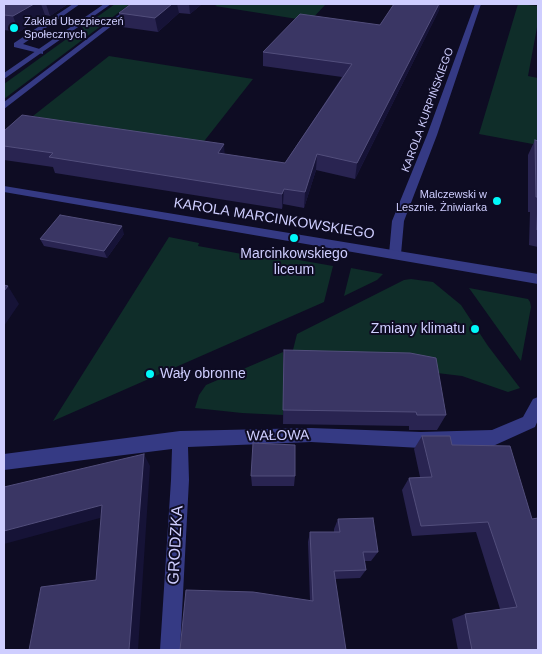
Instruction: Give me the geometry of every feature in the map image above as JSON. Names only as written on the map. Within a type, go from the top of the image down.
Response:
[{"type":"street","points":[[40,52],[17,45],[77,4]]},
{"type":"street","points":[[4,77],[108,4]]},
{"type":"street","points":[[4,106],[138,4]]},
{"type":"street","name":"KAROLA KURPIŃSKIEGO","points":[[395,254],[398,222],[432,135],[478,4]]},
{"type":"street","name":"KAROLA MARCINKOWSKIEGO","points":[[4,189],[538,279]]},
{"type":"street","name":"WAŁOWA","points":[[4,462],[180,439],[311,435],[421,440],[493,438],[529,422],[538,404]]},
{"type":"street","name":"GRODZKA","points":[[170,650],[180,480],[180,439]]},
{"type":"green space","points":[[115,4],[130,4],[4,99],[4,84]]},
{"type":"green space","points":[[219,4],[326,4],[310,21],[215,6]]},
{"type":"green space","points":[[518,4],[538,6],[538,22],[528,76],[538,78],[538,145],[479,134]]},
{"type":"green space","points":[[109,56],[253,79],[198,149],[33,116]]},
{"type":"green space","points":[[169,237],[199,243],[198,246],[275,260],[276,256],[333,266],[324,302],[53,421]]},
{"type":"green space","points":[[351,268],[383,274],[377,280],[344,296]]},
{"type":"green space","points":[[404,280],[433,282],[461,305],[488,346],[520,388],[508,392],[462,376],[404,369],[289,366],[297,334]]},
{"type":"green space","points":[[469,288],[528,299],[531,307],[521,361]]},
{"type":"green space","points":[[283,352],[283,415],[195,408],[199,395],[206,385]]},
{"type":"building","points":[[4,4],[34,4],[13,16],[4,15]]},
{"type":"building","points":[[131,4],[172,4],[155,18],[119,13]]},
{"type":"building","points":[[394,4],[439,4],[357,163],[317,154],[305,192],[284,189],[282,194],[49,157],[53,153],[4,146],[4,131],[22,115],[224,144],[218,153],[285,163],[352,64],[263,52],[300,14],[380,25]]},
{"type":"building","points":[[535,140],[538,141],[538,197],[536,197]]},
{"type":"building","points":[[538,197],[538,231],[537,230]]},
{"type":"building","points":[[60,215],[122,226],[104,251],[40,239]]},
{"type":"building","points":[[284,350],[410,353],[436,358],[446,415],[417,415],[416,412],[283,410]]},
{"type":"building","points":[[422,436],[450,436],[452,445],[510,446],[532,519],[538,518],[538,650],[472,650],[465,614],[517,607],[488,522],[421,526],[409,478],[432,477]]},
{"type":"building","points":[[253,443],[295,445],[295,476],[251,476]]},
{"type":"building","points":[[144,454],[129,650],[29,650],[41,587],[96,580],[102,505],[4,531],[4,487]]},
{"type":"building","points":[[373,518],[378,552],[363,552],[366,570],[334,571],[346,650],[180,650],[186,590],[253,592],[313,601],[310,532],[340,532],[338,519]]},
{"type":"place","name":"Zakład Ubezpieczeń Społecznych","points":[[14,28]]},
{"type":"place","name":"Malczewski w Lesznie. Żniwiarka","points":[[497,201]]},
{"type":"place","name":"Marcinkowskiego liceum","points":[[294,238]]},
{"type":"place","name":"Zmiany klimatu","points":[[475,329]]},
{"type":"place","name":"Wały obronne","points":[[150,374]]}]
